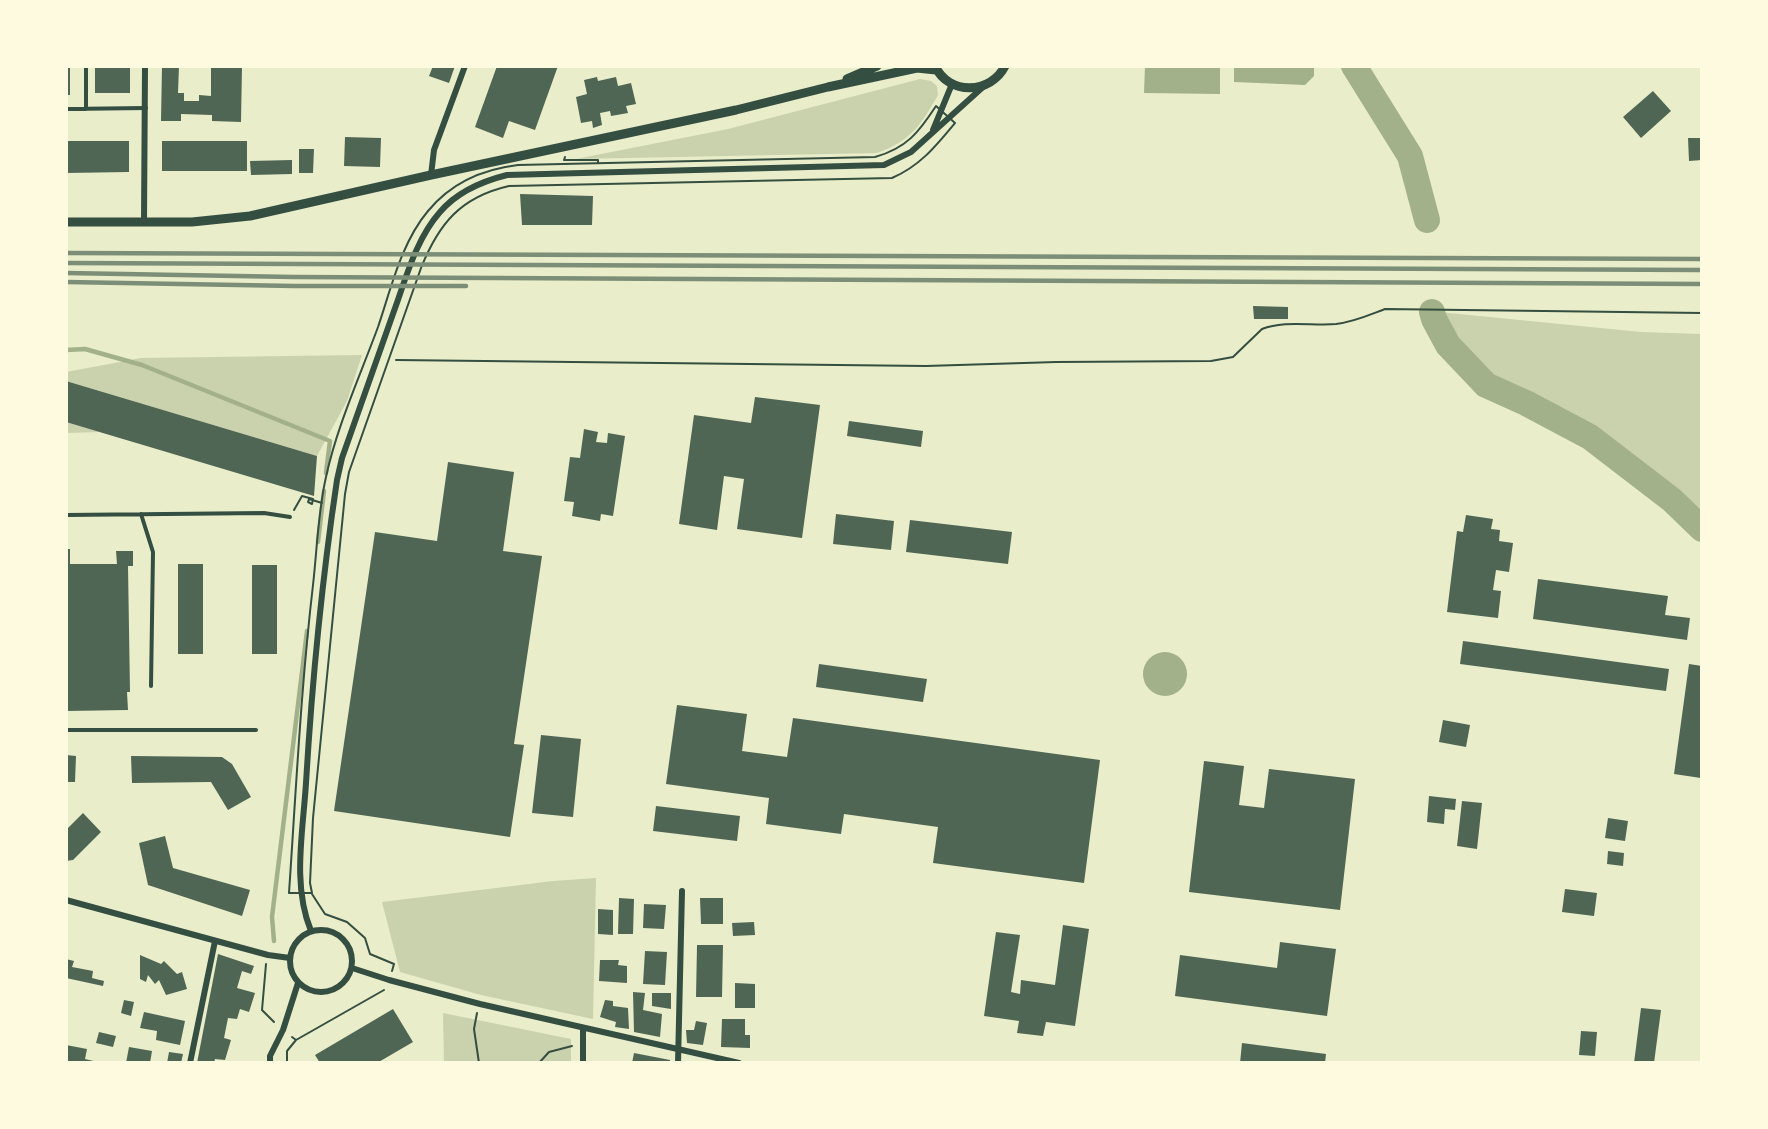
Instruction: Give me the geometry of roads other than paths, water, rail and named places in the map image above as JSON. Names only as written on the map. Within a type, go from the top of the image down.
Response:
[{"type":"street","points":[[144,222],[145,66]]},
{"type":"street","points":[[431,175],[434,150],[465,66]]},
{"type":"street","points":[[828,87],[877,66]]},
{"type":"street","points":[[311,931],[300,892],[304,816],[310,716],[336,480],[410,267],[428,229],[440,211],[463,192],[507,175],[884,165],[911,152],[932,131],[995,79],[1005,66]]},
{"type":"street","points":[[66,222],[192,222],[250,216],[917,68],[936,68],[952,84],[965,88],[984,86]]},
{"type":"street","points":[[932,131],[952,84]]},
{"type":"street","points":[[678,1063],[682,891]]},
{"type":"street","points":[[66,900],[268,955],[290,958]]},
{"type":"street","points":[[321,930],[338,935],[350,949],[352,968],[344,982],[330,991],[313,991],[298,983],[293,975],[290,958],[297,941],[311,931],[321,930]]},
{"type":"street","points":[[190,1063],[214,941]]},
{"type":"street","points":[[352,968],[480,1004],[739,1063]]},
{"type":"street","points":[[270,1063],[270,1056],[283,1030],[298,983]]},
{"type":"street","points":[[583,1028],[583,1063]]},
{"type":"lane","points":[[86,66],[86,109]]},
{"type":"lane","points":[[66,109],[146,108]]},
{"type":"lane","points":[[66,515],[264,513],[290,517]]},
{"type":"lane","points":[[141,514],[153,552],[151,686]]},
{"type":"lane","points":[[66,730],[256,730]]},
{"type":"waterway","points":[[1354,66],[1410,156],[1427,220]]},
{"type":"waterway","points":[[1432,312],[1448,345],[1486,385],[1590,437],[1672,500],[1702,529]]},
{"type":"waterway","points":[[66,350],[85,349],[142,365],[330,441],[326,473]]},
{"type":"waterway","points":[[318,542],[324,491]]},
{"type":"waterway","points":[[274,941],[272,917],[307,631]]},
{"type":"railway","points":[[66,253],[1702,259]]},
{"type":"railway","points":[[66,263],[1702,270]]},
{"type":"railway","points":[[66,273],[294,277],[1702,284]]},
{"type":"railway","points":[[66,282],[466,286]]}]
